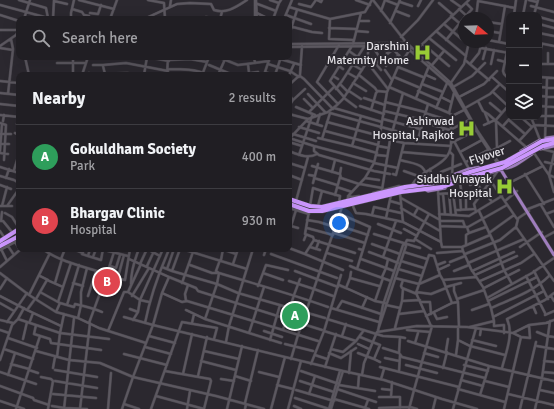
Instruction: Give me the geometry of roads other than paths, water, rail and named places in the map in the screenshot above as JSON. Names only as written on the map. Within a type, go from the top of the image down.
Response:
[{"type":"highway","name":"Flyover","points":[[423,187],[440,188],[470,172],[502,163],[554,138]]},
{"type":"highway","name":"Flyover","points":[[542,143],[554,144]]},
{"type":"highway","points":[[292,206],[296,208],[322,212],[349,201],[405,187],[423,187]]},
{"type":"highway","points":[[349,201],[401,195],[423,187]]},
{"type":"highway","points":[[292,200],[309,210]]},
{"type":"highway","points":[[309,210],[318,207],[341,204]]},
{"type":"highway","points":[[0,241],[16,231]]},
{"type":"highway","points":[[0,248],[16,238]]},
{"type":"main road","points":[[542,143],[534,153],[507,168],[474,177],[460,183],[428,191],[423,187],[428,183],[469,170],[499,163],[526,147],[542,143]]},
{"type":"main road","points":[[499,163],[497,168],[501,170],[510,182],[529,211],[554,257]]},
{"type":"main road","points":[[499,163],[503,165],[501,170]]},
{"type":"main road","points":[[541,232],[554,252]]},
{"type":"street","points":[[19,0],[29,1],[46,8],[48,16]]},
{"type":"street","points":[[53,16],[54,0],[67,4]]},
{"type":"street","points":[[71,16],[74,0]]},
{"type":"street","points":[[79,0],[114,9]]},
{"type":"street","points":[[111,16],[117,0]]},
{"type":"street","points":[[148,0],[164,3],[165,16]]},
{"type":"street","points":[[170,6],[171,0]]},
{"type":"street","points":[[154,16],[170,6],[190,3],[211,4],[213,10],[222,12],[228,11],[247,0]]},
{"type":"street","points":[[270,0],[279,3]]},
{"type":"street","points":[[274,16],[281,0]]},
{"type":"street","points":[[286,15],[292,0]]},
{"type":"street","points":[[303,0],[303,5]]},
{"type":"street","points":[[299,4],[312,7],[316,0],[321,2],[322,0]]},
{"type":"street","points":[[356,0],[370,4]]},
{"type":"street","points":[[289,7],[330,19],[366,12],[373,0],[401,37],[402,41],[448,81],[459,97],[476,130],[499,163]]},
{"type":"street","points":[[381,11],[385,0],[398,5]]},
{"type":"street","points":[[418,6],[421,0]]},
{"type":"street","points":[[401,37],[418,20],[432,0]]},
{"type":"street","points":[[452,0],[462,12]]},
{"type":"street","points":[[414,52],[468,0]]},
{"type":"street","points":[[499,5],[500,0]]},
{"type":"street","points":[[514,12],[516,0]]},
{"type":"street","points":[[524,12],[526,0]]},
{"type":"street","points":[[531,0],[537,1],[535,12]]},
{"type":"street","points":[[25,16],[29,1]]},
{"type":"street","points":[[390,23],[400,1],[412,6]]},
{"type":"street","points":[[477,12],[478,1],[515,8]]},
{"type":"street","points":[[255,2],[276,11]]},
{"type":"street","points":[[255,2],[257,14],[261,16]]},
{"type":"street","points":[[255,2],[256,16]]},
{"type":"street","points":[[439,3],[458,22]]},
{"type":"street","points":[[466,3],[472,9],[469,12]]},
{"type":"street","points":[[0,5],[41,16]]},
{"type":"street","points":[[90,13],[98,15],[101,5]]},
{"type":"street","points":[[499,42],[506,6]]},
{"type":"street","points":[[531,6],[554,12]]},
{"type":"street","points":[[72,9],[83,12],[84,15],[89,16]]},
{"type":"street","points":[[292,22],[297,10]]},
{"type":"street","points":[[396,11],[409,16]]},
{"type":"street","points":[[221,16],[222,12]]},
{"type":"street","points":[[0,14],[16,20]]},
{"type":"street","points":[[356,107],[335,88],[330,81],[352,45],[361,14]]},
{"type":"street","points":[[294,18],[311,24]]},
{"type":"street","points":[[542,18],[554,21]]},
{"type":"street","points":[[330,19],[329,40],[354,40]]},
{"type":"street","points":[[359,21],[369,21]]},
{"type":"street","points":[[494,23],[502,24]]},
{"type":"street","points":[[444,24],[458,36]]},
{"type":"street","points":[[542,25],[554,28]]},
{"type":"street","points":[[446,40],[458,26]]},
{"type":"street","points":[[292,27],[322,33]]},
{"type":"street","points":[[329,28],[368,32]]},
{"type":"street","points":[[0,30],[16,30]]},
{"type":"street","points":[[436,31],[466,56]]},
{"type":"street","points":[[494,32],[500,33]]},
{"type":"street","points":[[542,34],[554,36]]},
{"type":"street","points":[[0,47],[16,35]]},
{"type":"street","points":[[429,38],[456,60]]},
{"type":"street","points":[[8,94],[13,50],[11,39]]},
{"type":"street","points":[[494,41],[506,43]]},
{"type":"street","points":[[292,45],[370,46],[408,42],[408,46]]},
{"type":"street","points":[[376,64],[397,46],[404,43]]},
{"type":"street","points":[[542,43],[554,46]]},
{"type":"street","points":[[423,44],[449,66]]},
{"type":"street","points":[[292,45],[339,45]]},
{"type":"street","points":[[338,104],[317,81],[339,45]]},
{"type":"street","points":[[352,45],[397,46]]},
{"type":"street","points":[[292,83],[299,76],[302,46]]},
{"type":"street","points":[[309,112],[322,98],[340,84],[364,46]]},
{"type":"street","points":[[370,46],[386,66]]},
{"type":"street","points":[[322,139],[330,113],[344,97],[367,62],[370,46]]},
{"type":"street","points":[[382,46],[388,53]]},
{"type":"street","points":[[0,47],[13,50]]},
{"type":"street","points":[[451,86],[465,60],[467,48]]},
{"type":"street","points":[[470,64],[479,54],[481,48]]},
{"type":"street","points":[[483,59],[486,48],[506,52]]},
{"type":"street","points":[[393,49],[402,60]]},
{"type":"street","points":[[411,49],[402,60],[388,88],[377,154],[374,162],[365,178],[352,192],[349,201],[356,213],[403,222],[441,242]]},
{"type":"street","points":[[416,98],[430,66],[444,50]]},
{"type":"street","points":[[491,64],[494,50]]},
{"type":"street","points":[[349,51],[367,62],[388,88],[449,112],[453,116]]},
{"type":"street","points":[[548,53],[548,64]]},
{"type":"street","points":[[392,62],[399,56]]},
{"type":"street","points":[[506,59],[503,73],[506,76]]},
{"type":"street","points":[[26,60],[28,72]]},
{"type":"street","points":[[73,72],[74,60]]},
{"type":"street","points":[[83,72],[87,60]]},
{"type":"street","points":[[144,72],[147,60]]},
{"type":"street","points":[[168,60],[168,70]]},
{"type":"street","points":[[196,60],[207,62],[203,72]]},
{"type":"street","points":[[219,72],[224,60]]},
{"type":"street","points":[[229,60],[236,64],[268,63],[291,72],[294,64]]},
{"type":"street","points":[[265,72],[270,60]]},
{"type":"street","points":[[276,72],[280,60]]},
{"type":"street","points":[[285,60],[301,65]]},
{"type":"street","points":[[373,60],[381,70]]},
{"type":"street","points":[[465,60],[489,80]]},
{"type":"street","points":[[498,60],[505,62]]},
{"type":"street","points":[[57,63],[86,63]]},
{"type":"street","points":[[93,65],[126,63],[145,67],[194,72]]},
{"type":"street","points":[[451,86],[472,76],[485,63]]},
{"type":"street","points":[[248,64],[249,72]]},
{"type":"street","points":[[542,64],[554,64]]},
{"type":"street","points":[[103,65],[105,72]]},
{"type":"street","points":[[209,65],[228,72]]},
{"type":"street","points":[[353,65],[362,70]]},
{"type":"street","points":[[339,66],[343,69]]},
{"type":"street","points":[[398,67],[423,77]]},
{"type":"street","points":[[385,70],[392,80]]},
{"type":"street","points":[[459,97],[484,84],[497,71]]},
{"type":"street","points":[[292,72],[309,83],[333,109],[382,121],[395,122],[440,136],[444,128]]},
{"type":"street","points":[[348,73],[357,78]]},
{"type":"street","points":[[358,75],[377,91],[387,92]]},
{"type":"street","points":[[426,75],[435,78]]},
{"type":"street","points":[[333,76],[338,79]]},
{"type":"street","points":[[394,77],[418,87]]},
{"type":"street","points":[[492,77],[506,89]]},
{"type":"street","points":[[542,77],[554,78]]},
{"type":"street","points":[[542,143],[545,125],[547,78]]},
{"type":"street","points":[[0,81],[16,83]]},
{"type":"street","points":[[436,108],[448,81]]},
{"type":"street","points":[[353,83],[366,92]]},
{"type":"street","points":[[340,84],[361,99]]},
{"type":"street","points":[[422,84],[443,92]]},
{"type":"street","points":[[412,186],[418,176],[430,169],[450,152],[450,130],[453,116],[493,92],[500,84]]},
{"type":"street","points":[[451,86],[488,150],[499,163]]},
{"type":"street","points":[[542,87],[554,88]]},
{"type":"street","points":[[293,100],[305,89]]},
{"type":"street","points":[[371,110],[377,91]]},
{"type":"street","points":[[418,92],[439,100]]},
{"type":"street","points":[[493,92],[506,104]]},
{"type":"street","points":[[0,93],[16,95]]},
{"type":"street","points":[[382,189],[392,130],[403,93]]},
{"type":"street","points":[[449,112],[454,93]]},
{"type":"street","points":[[308,94],[326,112]]},
{"type":"street","points":[[542,96],[554,97]]},
{"type":"street","points":[[364,98],[385,104],[399,105],[451,121]]},
{"type":"street","points":[[441,98],[451,102]]},
{"type":"street","points":[[304,100],[313,108]]},
{"type":"street","points":[[478,101],[489,123]]},
{"type":"street","points":[[490,103],[502,113]]},
{"type":"street","points":[[0,104],[16,106]]},
{"type":"street","points":[[417,143],[428,104]]},
{"type":"street","points":[[360,106],[384,114]]},
{"type":"street","points":[[542,106],[554,107]]},
{"type":"street","points":[[296,107],[316,115]]},
{"type":"street","points":[[316,142],[293,134],[312,116],[333,109]]},
{"type":"street","points":[[484,125],[495,121],[506,109]]},
{"type":"street","points":[[384,111],[450,130],[470,120]]},
{"type":"street","points":[[484,112],[526,147]]},
{"type":"street","points":[[330,113],[403,133]]},
{"type":"street","points":[[317,124],[320,114]]},
{"type":"street","points":[[0,115],[16,117]]},
{"type":"street","points":[[4,115],[0,152],[8,154]]},
{"type":"street","points":[[292,115],[322,126]]},
{"type":"street","points":[[299,155],[312,116]]},
{"type":"street","points":[[352,146],[361,116]]},
{"type":"street","points":[[545,116],[554,116]]},
{"type":"street","points":[[502,127],[509,120],[525,134]]},
{"type":"street","points":[[525,120],[533,126]]},
{"type":"street","points":[[532,120],[533,126],[542,143],[554,153],[553,164],[549,176]]},
{"type":"street","points":[[495,121],[497,148],[496,158]]},
{"type":"street","points":[[328,122],[380,136]]},
{"type":"street","points":[[2,123],[6,124],[4,160]]},
{"type":"street","points":[[519,140],[533,126],[554,126]]},
{"type":"street","points":[[299,128],[318,133]]},
{"type":"street","points":[[451,143],[476,130]]},
{"type":"street","points":[[325,131],[389,148]]},
{"type":"street","points":[[1,134],[11,134]]},
{"type":"street","points":[[318,138],[387,156]]},
{"type":"street","points":[[292,139],[386,166],[398,168]]},
{"type":"street","points":[[390,140],[404,143],[451,146]]},
{"type":"street","points":[[460,152],[482,140]]},
{"type":"street","points":[[454,141],[469,170]]},
{"type":"street","points":[[491,151],[510,141]]},
{"type":"street","points":[[292,143],[302,146]]},
{"type":"street","points":[[314,146],[314,151],[318,154],[370,170],[396,175],[404,143]]},
{"type":"street","points":[[0,144],[9,144]]},
{"type":"street","points":[[466,162],[488,150]]},
{"type":"street","points":[[292,152],[308,157],[318,154]]},
{"type":"street","points":[[402,152],[447,156]]},
{"type":"street","points":[[450,152],[453,155],[452,176]]},
{"type":"street","points":[[534,153],[549,176],[554,190]]},
{"type":"street","points":[[296,201],[308,157]]},
{"type":"street","points":[[332,172],[336,160]]},
{"type":"street","points":[[400,160],[421,166],[426,171],[428,183]]},
{"type":"street","points":[[545,162],[553,164]]},
{"type":"street","points":[[0,166],[14,170],[16,164]]},
{"type":"street","points":[[292,164],[305,168]]},
{"type":"street","points":[[313,182],[318,164]]},
{"type":"street","points":[[441,172],[461,164]]},
{"type":"street","points":[[312,166],[332,172],[360,184],[382,189]]},
{"type":"street","points":[[510,182],[543,166]]},
{"type":"street","points":[[335,194],[341,168]]},
{"type":"street","points":[[6,178],[9,169]]},
{"type":"street","points":[[430,169],[433,182]]},
{"type":"street","points":[[474,209],[474,204],[483,191],[501,170]]},
{"type":"street","points":[[404,171],[418,176]]},
{"type":"street","points":[[525,174],[554,227]]},
{"type":"street","points":[[309,175],[352,192]]},
{"type":"street","points":[[0,176],[16,182]]},
{"type":"street","points":[[292,176],[302,180]]},
{"type":"street","points":[[470,185],[488,176],[518,219]]},
{"type":"street","points":[[549,176],[554,176]]},
{"type":"street","points":[[474,177],[492,202]]},
{"type":"street","points":[[365,178],[379,180]]},
{"type":"street","points":[[460,183],[461,210]]},
{"type":"street","points":[[0,185],[11,189]]},
{"type":"street","points":[[349,201],[352,198],[382,189],[399,186],[405,187]]},
{"type":"street","points":[[7,187],[1,206],[12,206]]},
{"type":"street","points":[[291,359],[340,214],[340,196],[313,188],[304,240]]},
{"type":"street","points":[[440,188],[443,194],[445,215]]},
{"type":"street","points":[[440,188],[439,214],[442,247],[462,247],[490,234],[514,215]]},
{"type":"street","points":[[318,207],[322,191]]},
{"type":"street","points":[[505,201],[516,192]]},
{"type":"street","points":[[449,193],[451,215]]},
{"type":"street","points":[[443,194],[454,193],[455,196],[466,196],[466,209]]},
{"type":"street","points":[[8,206],[16,194]]},
{"type":"street","points":[[386,218],[391,195]]},
{"type":"street","points":[[401,195],[401,213],[403,222]]},
{"type":"street","points":[[401,195],[418,208],[440,220],[463,221],[469,233]]},
{"type":"street","points":[[455,196],[456,215]]},
{"type":"street","points":[[439,214],[469,216],[502,196]]},
{"type":"street","points":[[438,270],[464,255],[494,243],[516,227],[518,219],[529,211],[554,199]]},
{"type":"street","points":[[390,201],[401,204]]},
{"type":"street","points":[[440,226],[466,227],[508,205]]},
{"type":"street","points":[[372,215],[374,207],[401,213]]},
{"type":"street","points":[[292,208],[296,208],[292,220]]},
{"type":"street","points":[[401,208],[424,223],[440,231]]},
{"type":"street","points":[[414,216],[418,208]]},
{"type":"street","points":[[456,210],[474,209],[478,211],[490,234],[504,270],[512,285]]},
{"type":"street","points":[[546,214],[554,211]]},
{"type":"street","points":[[12,233],[7,224],[1,221],[3,212],[12,217],[16,224]]},
{"type":"street","points":[[340,214],[370,227],[357,268]]},
{"type":"street","points":[[377,332],[381,314],[398,269],[403,245],[407,240],[414,241],[429,214]]},
{"type":"street","points":[[307,220],[368,235]]},
{"type":"street","points":[[383,257],[396,221]]},
{"type":"street","points":[[378,224],[401,233]]},
{"type":"street","points":[[292,226],[298,228]]},
{"type":"street","points":[[466,245],[466,235],[486,227]]},
{"type":"street","points":[[516,227],[554,281]]},
{"type":"street","points":[[307,228],[365,243]]},
{"type":"street","points":[[404,229],[417,236]]},
{"type":"street","points":[[0,231],[5,238]]},
{"type":"street","points":[[520,248],[541,232]]},
{"type":"street","points":[[545,237],[554,232]]},
{"type":"street","points":[[374,234],[420,248]]},
{"type":"street","points":[[306,235],[313,237],[314,240],[355,253]]},
{"type":"street","points":[[415,239],[431,249]]},
{"type":"street","points":[[454,271],[524,239]]},
{"type":"street","points":[[305,254],[314,240]]},
{"type":"street","points":[[316,249],[318,241]]},
{"type":"street","points":[[7,261],[0,248],[15,242]]},
{"type":"street","points":[[372,244],[400,254]]},
{"type":"street","points":[[358,388],[360,375],[366,356],[372,341],[380,329],[394,272],[406,246],[405,244]]},
{"type":"street","points":[[8,246],[14,255]]},
{"type":"street","points":[[310,247],[320,250]]},
{"type":"street","points":[[462,247],[468,264],[484,289],[491,308],[494,326],[504,325],[504,333]]},
{"type":"street","points":[[292,249],[343,270]]},
{"type":"street","points":[[359,249],[363,250]]},
{"type":"street","points":[[437,253],[463,251]]},
{"type":"street","points":[[0,262],[1,266],[18,252]]},
{"type":"street","points":[[55,283],[64,252]]},
{"type":"street","points":[[88,256],[89,252]]},
{"type":"street","points":[[93,258],[95,252]]},
{"type":"street","points":[[83,253],[82,254],[101,260],[102,252]]},
{"type":"street","points":[[80,409],[89,323],[114,252],[124,255],[159,273],[196,288],[198,292],[287,318],[356,341]]},
{"type":"street","points":[[117,287],[120,279],[125,280],[129,252]]},
{"type":"street","points":[[131,284],[131,270],[138,252]]},
{"type":"street","points":[[108,331],[124,292],[128,292],[146,252]]},
{"type":"street","points":[[132,296],[153,252]]},
{"type":"street","points":[[156,252],[160,256]]},
{"type":"street","points":[[134,320],[138,312],[140,300],[162,252]]},
{"type":"street","points":[[145,323],[149,302],[168,252]]},
{"type":"street","points":[[167,269],[173,252]]},
{"type":"street","points":[[172,272],[180,252]]},
{"type":"street","points":[[190,252],[247,268]]},
{"type":"street","points":[[206,319],[216,284],[218,273],[216,271],[222,252]]},
{"type":"street","points":[[231,252],[236,254],[233,264]]},
{"type":"street","points":[[226,342],[228,326],[252,252]]},
{"type":"street","points":[[369,252],[388,260],[424,268]]},
{"type":"street","points":[[403,252],[427,259]]},
{"type":"street","points":[[472,271],[514,252]]},
{"type":"street","points":[[182,283],[186,276],[193,253]]},
{"type":"street","points":[[326,253],[352,261]]},
{"type":"street","points":[[29,295],[40,276],[49,254],[71,263],[107,274]]},
{"type":"street","points":[[272,254],[337,278]]},
{"type":"street","points":[[410,408],[431,326],[416,293],[429,254],[434,256],[438,270],[452,303]]},
{"type":"street","points":[[480,281],[521,263],[534,254]]},
{"type":"street","points":[[110,266],[116,268],[120,255]]},
{"type":"street","points":[[105,278],[115,282],[118,278],[124,255]]},
{"type":"street","points":[[443,280],[476,276],[517,256]]},
{"type":"street","points":[[487,298],[534,272],[554,257]]},
{"type":"street","points":[[360,258],[394,272]]},
{"type":"street","points":[[375,301],[388,260]]},
{"type":"street","points":[[437,265],[446,262]]},
{"type":"street","points":[[56,312],[71,263]]},
{"type":"street","points":[[67,305],[79,265]]},
{"type":"street","points":[[189,265],[212,273],[218,273],[258,286],[294,295],[379,322]]},
{"type":"street","points":[[258,286],[266,265],[288,270]]},
{"type":"street","points":[[350,266],[392,280]]},
{"type":"street","points":[[162,267],[172,272],[216,284],[260,300],[290,307],[364,330],[377,332],[417,326],[458,327],[512,333],[528,339],[530,338],[529,325]]},
{"type":"street","points":[[78,318],[87,268]]},
{"type":"street","points":[[398,269],[422,276]]},
{"type":"street","points":[[426,316],[484,289],[519,270]]},
{"type":"street","points":[[88,296],[96,271]]},
{"type":"street","points":[[296,271],[346,288],[375,301],[400,308]]},
{"type":"street","points":[[346,288],[351,272]]},
{"type":"street","points":[[534,272],[548,299]]},
{"type":"street","points":[[0,273],[29,295],[56,312],[78,318],[108,331],[146,344]]},
{"type":"street","points":[[262,273],[283,280]]},
{"type":"street","points":[[491,308],[532,289],[540,284],[549,276],[549,274]]},
{"type":"street","points":[[311,364],[341,275]]},
{"type":"street","points":[[394,278],[419,284],[440,275]]},
{"type":"street","points":[[40,276],[63,287]]},
{"type":"street","points":[[526,276],[545,314],[554,311]]},
{"type":"street","points":[[122,409],[153,325],[162,293],[169,277]]},
{"type":"street","points":[[472,310],[537,277]]},
{"type":"street","points":[[0,287],[7,278]]},
{"type":"street","points":[[350,278],[379,286]]},
{"type":"street","points":[[283,330],[300,279]]},
{"type":"street","points":[[27,310],[48,280]]},
{"type":"street","points":[[396,328],[404,289],[402,286],[404,280]]},
{"type":"street","points":[[289,282],[332,296]]},
{"type":"street","points":[[73,283],[83,286]]},
{"type":"street","points":[[404,289],[416,293],[431,294],[454,285],[461,284]]},
{"type":"street","points":[[186,301],[185,294],[188,285]]},
{"type":"street","points":[[454,285],[454,291],[458,300],[458,340],[456,355]]},
{"type":"street","points":[[249,333],[264,287]]},
{"type":"street","points":[[493,317],[544,291]]},
{"type":"street","points":[[40,292],[59,303],[74,307],[74,304],[81,305],[94,308],[102,312]]},
{"type":"street","points":[[128,292],[140,300],[149,302]]},
{"type":"street","points":[[7,322],[27,293]]},
{"type":"street","points":[[162,293],[182,302],[186,301],[232,314],[252,322],[318,340]]},
{"type":"street","points":[[502,368],[512,333],[511,326],[507,319],[548,299],[554,293]]},
{"type":"street","points":[[0,296],[62,326]]},
{"type":"street","points":[[551,296],[554,302]]},
{"type":"street","points":[[362,308],[366,297]]},
{"type":"street","points":[[337,309],[342,301],[381,314]]},
{"type":"street","points":[[402,301],[430,302],[432,313],[437,319],[447,317]]},
{"type":"street","points":[[0,303],[14,311]]},
{"type":"street","points":[[270,340],[280,305]]},
{"type":"street","points":[[533,306],[536,313]]},
{"type":"street","points":[[0,360],[13,324],[18,319],[24,308]]},
{"type":"street","points":[[130,310],[138,312]]},
{"type":"street","points":[[186,310],[206,319],[281,343]]},
{"type":"street","points":[[399,314],[424,311]]},
{"type":"street","points":[[23,339],[28,321],[33,313]]},
{"type":"street","points":[[64,314],[54,369],[97,377]]},
{"type":"street","points":[[192,323],[194,314]]},
{"type":"street","points":[[124,317],[311,364],[381,379],[477,409]]},
{"type":"street","points":[[64,409],[74,318]]},
{"type":"street","points":[[18,319],[28,321],[60,333],[109,339]]},
{"type":"street","points":[[0,320],[13,324]]},
{"type":"street","points":[[512,333],[529,325],[554,320]]},
{"type":"street","points":[[469,328],[494,321]]},
{"type":"street","points":[[535,409],[540,390],[550,321]]},
{"type":"street","points":[[151,409],[183,322],[217,328],[214,339]]},
{"type":"street","points":[[36,324],[34,334],[50,339],[51,343],[101,350]]},
{"type":"street","points":[[342,336],[346,324]]},
{"type":"street","points":[[453,409],[464,365],[476,328]]},
{"type":"street","points":[[480,335],[481,329]]},
{"type":"street","points":[[0,330],[9,333]]},
{"type":"street","points":[[342,352],[360,337],[364,330]]},
{"type":"street","points":[[407,330],[430,332]]},
{"type":"street","points":[[264,331],[282,337]]},
{"type":"street","points":[[377,332],[383,336],[405,338]]},
{"type":"street","points":[[537,332],[554,337]]},
{"type":"street","points":[[415,343],[418,333]]},
{"type":"street","points":[[183,374],[192,334]]},
{"type":"street","points":[[325,367],[336,334]]},
{"type":"street","points":[[16,408],[40,336]]},
{"type":"street","points":[[149,336],[175,343]]},
{"type":"street","points":[[360,337],[380,344],[374,359]]},
{"type":"street","points":[[399,372],[400,337]]},
{"type":"street","points":[[504,409],[521,337]]},
{"type":"street","points":[[7,338],[56,357],[69,360],[100,363],[133,377],[246,403],[264,409]]},
{"type":"street","points":[[198,376],[207,338]]},
{"type":"street","points":[[443,368],[447,352],[448,339]]},
{"type":"street","points":[[458,340],[470,346],[505,355]]},
{"type":"street","points":[[472,340],[496,346]]},
{"type":"street","points":[[408,341],[489,366],[554,381]]},
{"type":"street","points":[[520,409],[536,342]]},
{"type":"street","points":[[285,344],[313,351]]},
{"type":"street","points":[[358,344],[369,349]]},
{"type":"street","points":[[227,409],[242,346]]},
{"type":"street","points":[[537,346],[554,349]]},
{"type":"street","points":[[144,347],[171,354]]},
{"type":"street","points":[[342,357],[356,348]]},
{"type":"street","points":[[383,348],[422,362],[509,387]]},
{"type":"street","points":[[4,349],[33,359]]},
{"type":"street","points":[[331,349],[342,352]]},
{"type":"street","points":[[245,409],[258,350]]},
{"type":"street","points":[[204,351],[239,359]]},
{"type":"street","points":[[349,373],[351,351]]},
{"type":"street","points":[[342,352],[342,357]]},
{"type":"street","points":[[8,375],[15,353]]},
{"type":"street","points":[[329,353],[342,357]]},
{"type":"street","points":[[358,353],[380,362]]},
{"type":"street","points":[[424,353],[438,357]]},
{"type":"street","points":[[124,354],[167,365]]},
{"type":"street","points":[[314,355],[327,359]]},
{"type":"street","points":[[271,409],[285,357]]},
{"type":"street","points":[[385,358],[399,361]]},
{"type":"street","points":[[201,361],[236,370]]},
{"type":"street","points":[[288,409],[295,389],[301,361]]},
{"type":"street","points":[[544,361],[554,362]]},
{"type":"street","points":[[11,364],[38,373]]},
{"type":"street","points":[[406,365],[437,373]]},
{"type":"street","points":[[464,365],[488,370]]},
{"type":"street","points":[[480,395],[489,366]]},
{"type":"street","points":[[380,367],[505,402]]},
{"type":"street","points":[[381,379],[384,368]]},
{"type":"street","points":[[156,396],[204,409],[210,380],[198,376],[165,371]]},
{"type":"street","points":[[301,371],[338,384],[375,391]]},
{"type":"street","points":[[295,398],[330,409],[341,371]]},
{"type":"street","points":[[0,372],[36,384]]},
{"type":"street","points":[[259,372],[279,378]]},
{"type":"street","points":[[543,372],[554,373]]},
{"type":"street","points":[[108,409],[112,373]]},
{"type":"street","points":[[235,376],[251,381]]},
{"type":"street","points":[[309,394],[315,376]]},
{"type":"street","points":[[41,377],[51,379],[53,381],[50,405],[48,409]]},
{"type":"street","points":[[221,379],[234,381]]},
{"type":"street","points":[[461,380],[483,386]]},
{"type":"street","points":[[55,381],[97,388]]},
{"type":"street","points":[[300,381],[334,392]]},
{"type":"street","points":[[390,396],[392,382]]},
{"type":"street","points":[[333,400],[334,392],[338,384]]},
{"type":"street","points":[[278,385],[369,409]]},
{"type":"street","points":[[0,386],[21,393],[33,398],[34,400],[64,409],[87,409]]},
{"type":"street","points":[[337,389],[376,402]]},
{"type":"street","points":[[382,389],[391,390]]},
{"type":"street","points":[[187,409],[190,390]]},
{"type":"street","points":[[540,390],[554,393]]},
{"type":"street","points":[[53,394],[96,398]]},
{"type":"street","points":[[508,394],[554,405]]},
{"type":"street","points":[[378,397],[400,397],[400,408]]},
{"type":"street","points":[[433,409],[436,397]]},
{"type":"street","points":[[365,408],[368,400]]},
{"type":"street","points":[[0,401],[16,408],[24,409]]},
{"type":"street","points":[[124,404],[139,409]]},
{"type":"street","points":[[294,406],[301,409]]},
{"type":"street","points":[[379,408],[417,409]]},
{"type":"place","name":"Darshini Maternity Home","points":[[422,53]]},
{"type":"place","name":"Ashirwad Hospital, Rajkot","points":[[467,128]]},
{"type":"place","name":"Siddhi Vinayak Hospital","points":[[505,186]]},
{"type":"place","name":"Bhargav Clinic","points":[[107,282]]},
{"type":"place","name":"Gokuldham Society","points":[[295,316]]}]
